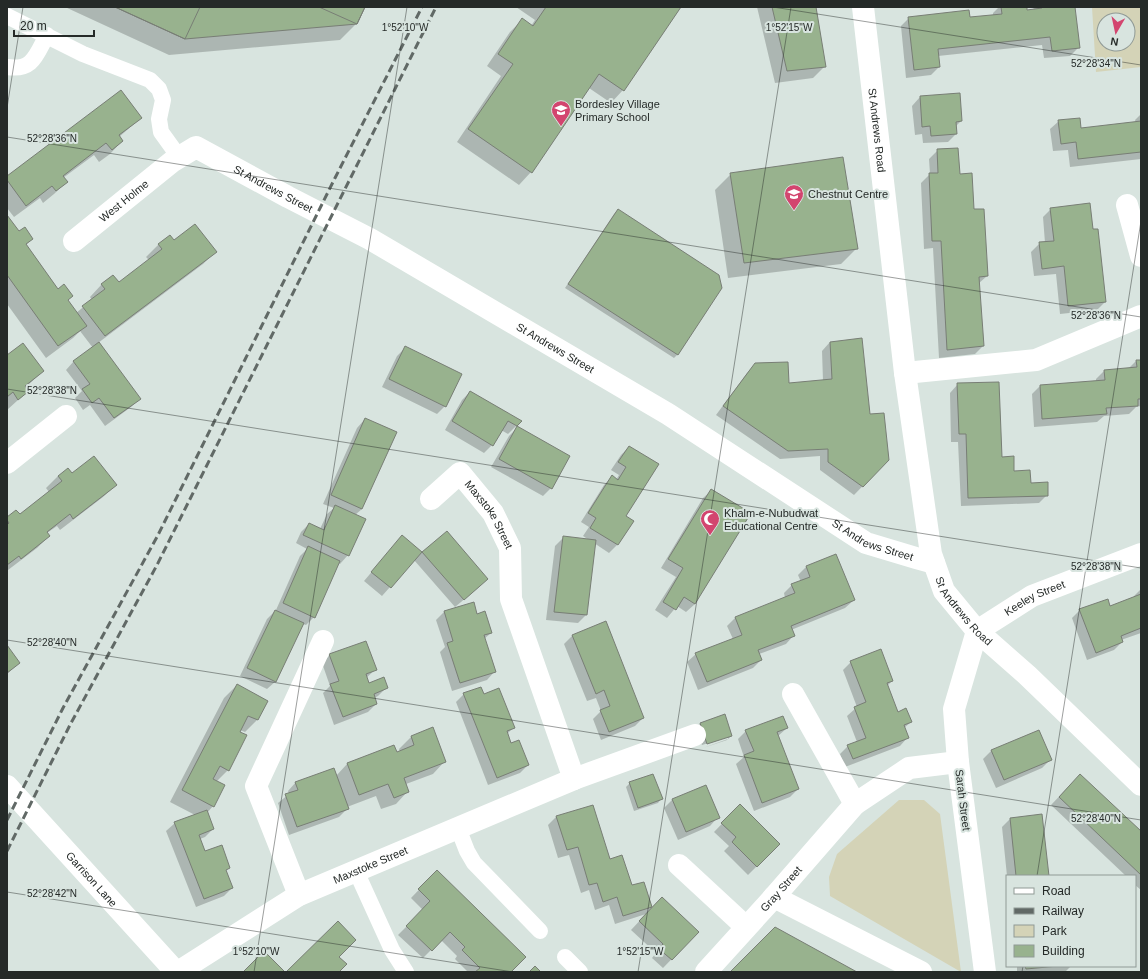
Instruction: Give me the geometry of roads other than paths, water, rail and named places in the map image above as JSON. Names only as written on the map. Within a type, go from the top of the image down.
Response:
[{"type":"street","name":"St Andrews Road","points":[[863,7],[905,373],[931,554],[944,592],[977,631],[1027,675],[1141,785]]},
{"type":"street","name":"St Andrews Street","points":[[176,159],[196,147],[370,239],[668,414],[866,543],[934,563]]},
{"type":"street","name":"West Holme","points":[[74,241],[176,159]]},
{"type":"street","points":[[1127,205],[1141,256]]},
{"type":"street","points":[[905,373],[1036,360],[1141,316]]},
{"type":"street","points":[[7,463],[66,416]]},
{"type":"street","name":"Maxstoke Street","points":[[431,499],[460,473],[492,513],[510,548],[511,599],[574,779]]},
{"type":"street","name":"Keeley Street","points":[[977,631],[1032,596],[1141,554]]},
{"type":"street","name":"Sarah Street","points":[[977,631],[954,709],[958,762],[985,972]]},
{"type":"street","points":[[299,895],[256,786],[323,641]]},
{"type":"street","points":[[793,694],[855,804]]},
{"type":"street","name":"Maxstoke Street","points":[[177,972],[299,895],[574,779],[695,735]]},
{"type":"street","name":"Gray Street","points":[[706,972],[855,804],[909,768],[958,762]]},
{"type":"street","name":"Garrison Lane","points":[[7,786],[177,972]]},
{"type":"street","points":[[679,865],[746,927]]},
{"type":"street","points":[[774,897],[921,972]]},
{"type":"lane","points":[[7,16],[83,54],[150,80],[159,89],[163,100],[158,119],[161,132],[176,159]]},
{"type":"lane","points":[[7,67],[16,68],[28,65],[33,60],[46,36]]},
{"type":"lane","points":[[458,828],[467,851],[474,863],[540,931]]},
{"type":"lane","points":[[356,871],[392,950],[406,972]]},
{"type":"lane","points":[[565,957],[580,972]]},
{"type":"railway","points":[[7,820],[63,708],[157,537],[335,178],[422,7]]},
{"type":"railway","points":[[7,851],[71,723],[157,565],[436,7]]},
{"type":"place","name":"Bordesley Village Primary School","points":[[561,127]]},
{"type":"place","name":"Chestnut Centre","points":[[794,211]]},
{"type":"place","name":"Khalm-e-Nubudwat Educational Centre","points":[[710,536]]}]
